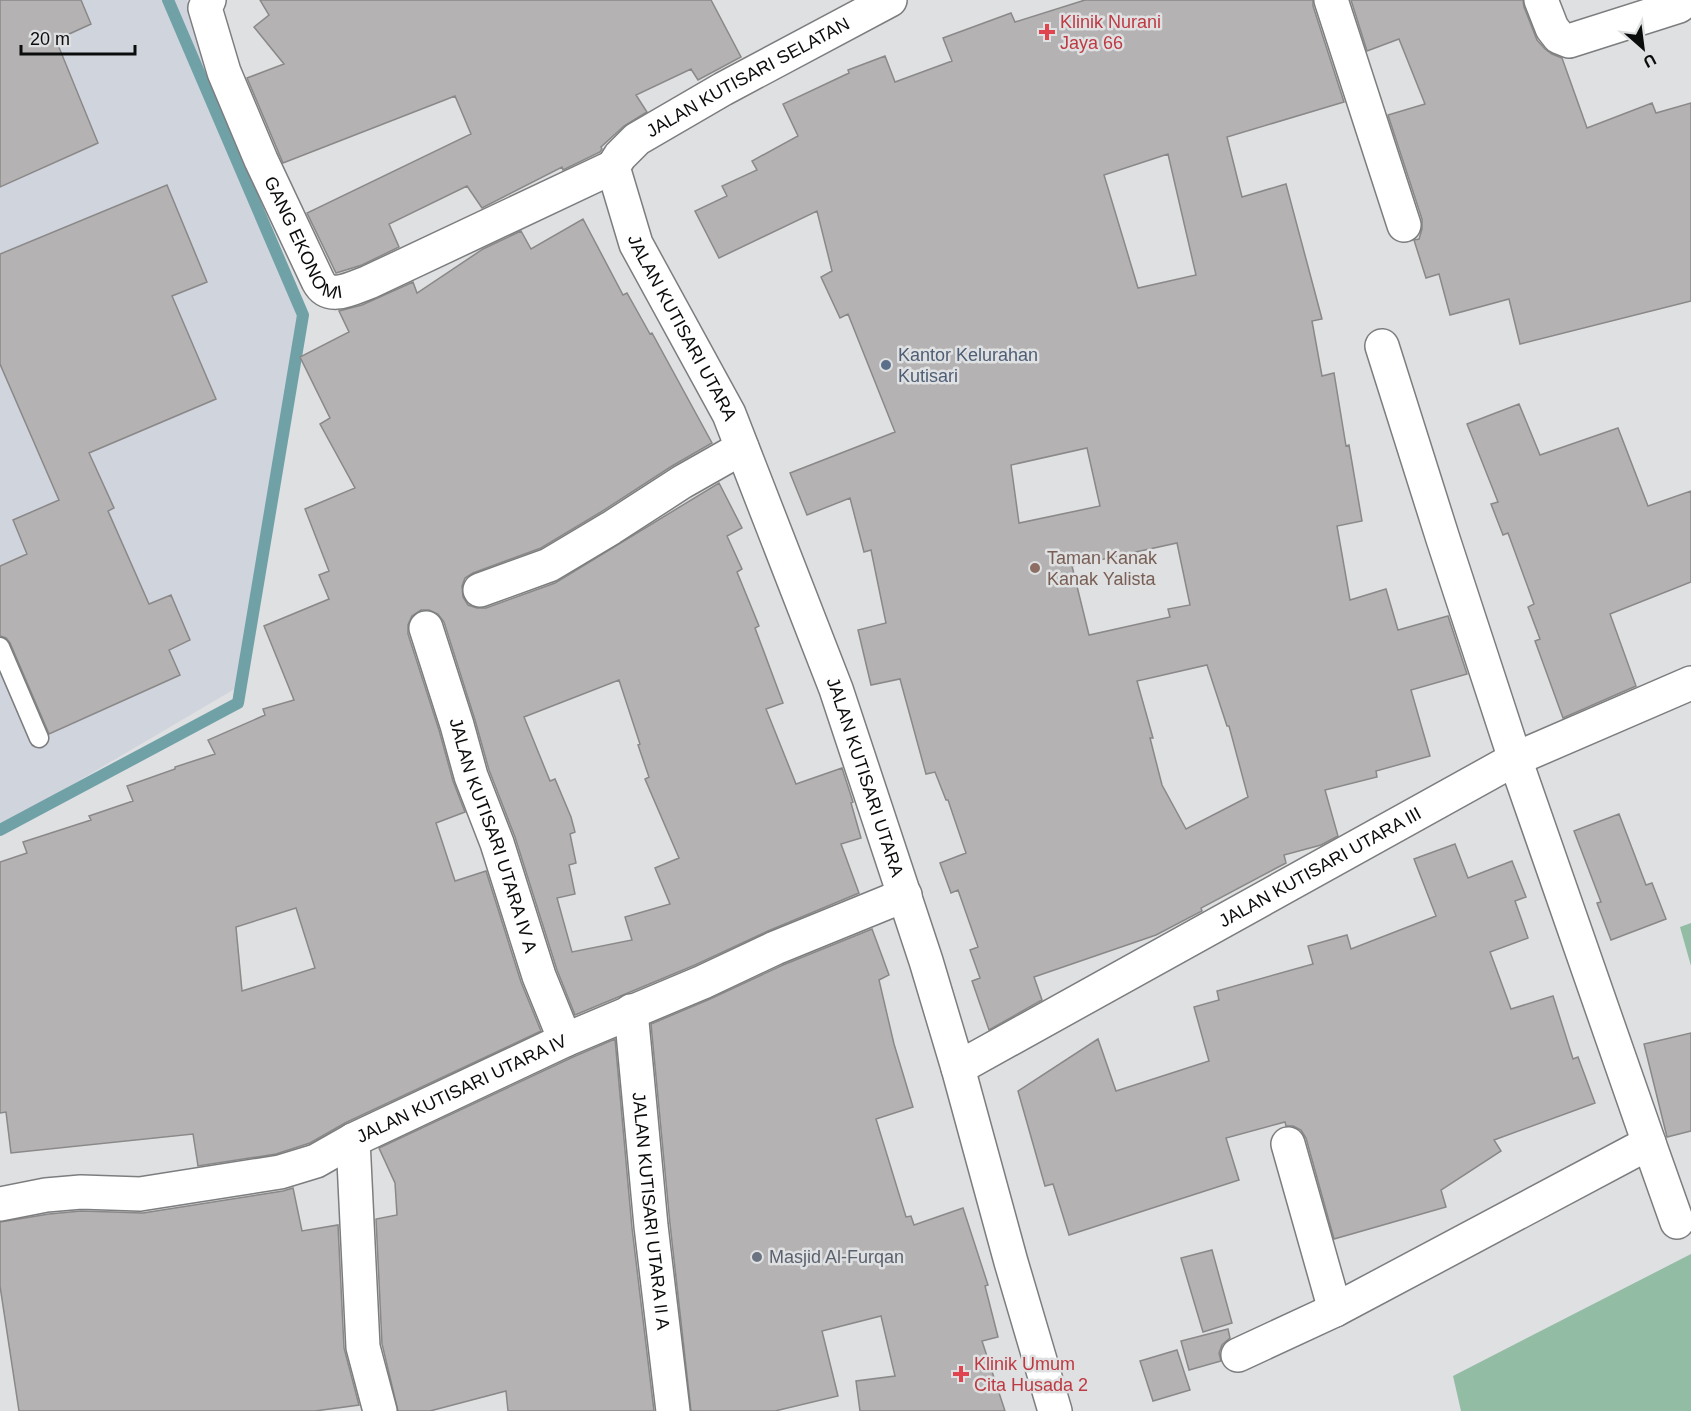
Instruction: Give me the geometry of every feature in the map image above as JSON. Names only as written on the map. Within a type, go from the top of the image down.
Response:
[{"type":"street","name":"GANG EKONOMI","points":[[209,0],[206,8],[224,72],[261,160],[318,282],[322,289],[328,292],[338,292],[369,282],[613,167]]},
{"type":"street","name":"JALAN KUTISARI SELATAN","points":[[613,167],[620,156],[637,139],[723,89],[891,0]]},
{"type":"street","points":[[1331,0],[1404,225]]},
{"type":"street","points":[[1541,0],[1551,28],[1559,37],[1569,41],[1679,6]]},
{"type":"street","name":"JALAN KUTISARI UTARA","points":[[613,167],[636,244],[729,414],[836,689],[905,895],[958,1068],[1054,1411]]},
{"type":"street","points":[[1382,346],[1515,759],[1677,1222]]},
{"type":"street","points":[[480,590],[549,565],[682,482],[742,448]]},
{"type":"street","name":"JALAN KUTISARI UTARA IV A","points":[[426,628],[471,776],[496,843],[539,976],[565,1040]]},
{"type":"street","name":"JALAN KUTISARI UTARA III","points":[[958,1068],[1515,759],[1691,683]]},
{"type":"street","name":"JALAN KUTISARI UTARA IV","points":[[0,1204],[46,1195],[81,1192],[140,1194],[280,1173],[316,1161],[353,1140],[565,1040],[775,948],[905,895]]},
{"type":"street","name":"JALAN KUTISARI UTARA II A","points":[[631,1011],[651,1226],[673,1411]]},
{"type":"street","points":[[353,1140],[363,1347],[380,1411]]},
{"type":"street","points":[[1238,1355],[1335,1310],[1649,1143]]},
{"type":"street","points":[[1288,1144],[1335,1310]]},
{"type":"lane","points":[[0,646],[39,738]]},
{"type":"shaded area","points":[[0,0],[187,0],[298,313],[238,687],[0,827]]},
{"type":"green space","points":[[1691,923],[1691,966],[1680,927]]},
{"type":"green space","points":[[1691,1254],[1691,1411],[1461,1411],[1453,1376]]},
{"type":"building","points":[[0,0],[81,0],[91,24],[56,40],[98,143],[0,187]]},
{"type":"building","points":[[260,0],[711,0],[741,57],[698,80],[691,69],[636,95],[647,112],[624,126],[601,147],[600,152],[563,170],[562,167],[482,208],[467,186],[389,224],[399,247],[362,265],[336,273],[307,213],[471,134],[455,96],[283,163],[247,78],[284,64],[254,27],[269,15]]},
{"type":"building","points":[[1085,0],[1313,0],[1344,102],[1227,137],[1242,197],[1286,184],[1322,319],[1312,321],[1322,376],[1334,373],[1362,521],[1337,526],[1350,600],[1386,589],[1398,630],[1448,616],[1467,674],[1411,690],[1430,756],[1376,771],[1377,777],[1325,790],[1338,836],[1321,845],[1284,855],[1286,863],[1201,908],[1202,911],[1156,935],[1034,977],[1042,1000],[989,1030],[972,981],[980,978],[970,950],[978,947],[958,890],[951,893],[940,863],[966,853],[948,800],[946,800],[935,772],[926,774],[900,679],[871,685],[858,630],[886,623],[871,550],[864,552],[850,498],[807,515],[790,473],[895,432],[848,314],[840,318],[821,277],[832,271],[817,211],[719,258],[695,211],[727,196],[722,186],[757,170],[752,161],[798,136],[783,104],[849,73],[848,70],[885,56],[895,82],[952,61],[943,38],[1011,13],[1015,22]],"holes":[[[1168,154],[1196,275],[1138,288],[1104,175]],[[1087,448],[1100,506],[1019,523],[1011,465]],[[1177,543],[1190,605],[1168,609],[1170,617],[1089,635],[1072,566]],[[1207,665],[1227,726],[1229,726],[1248,797],[1186,829],[1162,785],[1150,738],[1153,738],[1137,681]]]},
{"type":"building","points":[[1351,0],[1523,0],[1537,40],[1545,49],[1562,58],[1587,128],[1652,103],[1656,113],[1691,103],[1691,301],[1520,344],[1509,299],[1450,315],[1439,274],[1426,278],[1414,240],[1419,239],[1422,219],[1388,115],[1425,104],[1399,39],[1367,51]]},
{"type":"building","points":[[167,185],[207,282],[172,296],[216,399],[89,453],[114,508],[108,511],[149,604],[171,595],[190,640],[169,650],[180,675],[49,734],[10,643],[6,638],[0,636],[0,566],[27,554],[13,520],[59,500],[0,364],[0,254]]},
{"type":"building","points":[[583,219],[623,295],[627,293],[650,334],[652,333],[712,443],[541,548],[473,573],[465,578],[462,586],[463,597],[468,605],[486,608],[555,583],[719,483],[742,528],[727,536],[742,569],[737,572],[759,626],[755,628],[783,703],[766,709],[796,784],[842,768],[861,838],[841,844],[859,893],[575,1015],[557,970],[515,837],[489,770],[444,622],[438,614],[429,610],[421,610],[412,616],[408,625],[408,634],[453,781],[465,812],[436,823],[455,881],[486,871],[521,982],[541,1031],[345,1123],[310,1143],[276,1154],[198,1166],[193,1134],[11,1153],[6,1112],[0,1113],[0,862],[27,853],[23,842],[91,820],[89,816],[133,801],[127,786],[215,754],[208,740],[265,715],[263,709],[294,700],[264,626],[329,599],[319,575],[329,571],[305,509],[355,488],[320,424],[330,418],[300,357],[349,332],[339,311],[362,305],[413,282],[417,293],[483,249],[521,231],[531,249]],"holes":[[[619,680],[649,777],[645,779],[679,858],[655,868],[670,904],[625,917],[632,940],[572,952],[557,898],[575,894],[569,865],[576,863],[570,834],[575,832],[555,779],[550,781],[524,717]],[[296,908],[315,968],[242,991],[236,927]]]},
{"type":"building","points":[[1519,404],[1540,455],[1618,428],[1648,506],[1691,491],[1691,582],[1610,614],[1636,686],[1563,718],[1535,641],[1540,639],[1528,607],[1534,604],[1508,533],[1503,535],[1491,504],[1498,502],[1467,424]]},
{"type":"building","points":[[1619,814],[1646,885],[1652,883],[1666,919],[1611,940],[1597,903],[1601,902],[1574,831]]},
{"type":"building","points":[[1455,844],[1468,878],[1512,861],[1526,897],[1515,901],[1528,938],[1490,952],[1511,1009],[1553,996],[1573,1059],[1578,1057],[1595,1103],[1494,1140],[1501,1151],[1441,1190],[1446,1207],[1334,1239],[1306,1138],[1301,1130],[1293,1126],[1286,1126],[1285,1122],[1226,1138],[1239,1180],[1069,1235],[1053,1184],[1045,1186],[1018,1091],[1098,1039],[1116,1091],[1209,1061],[1194,1007],[1219,1000],[1217,991],[1313,964],[1308,946],[1347,935],[1351,949],[1436,916],[1414,859]]},
{"type":"building","points":[[872,929],[889,975],[879,980],[894,1044],[913,1107],[876,1119],[906,1217],[911,1216],[914,1225],[963,1208],[988,1285],[985,1286],[998,1337],[982,1341],[1005,1411],[860,1411],[856,1381],[895,1376],[881,1316],[822,1331],[838,1396],[775,1411],[691,1411],[651,1024],[783,965]]},
{"type":"building","points":[[1691,1033],[1691,1131],[1667,1137],[1644,1044]]},
{"type":"building","points":[[615,1039],[632,1228],[654,1411],[508,1411],[506,1391],[430,1411],[398,1411],[382,1344],[376,1219],[397,1215],[395,1183],[379,1148]]},
{"type":"building","points":[[293,1188],[302,1231],[338,1225],[344,1348],[359,1405],[315,1411],[19,1411],[0,1286],[0,1222],[81,1211],[143,1213]]},
{"type":"building","points":[[1212,1250],[1232,1323],[1203,1332],[1181,1258]]},
{"type":"building","points":[[1228,1329],[1230,1338],[1222,1345],[1219,1353],[1221,1361],[1189,1370],[1181,1341]]},
{"type":"building","points":[[1177,1350],[1190,1390],[1153,1401],[1140,1361]]},
{"type":"waterway","points":[[0,830],[238,703],[303,315],[168,0]]},
{"type":"place","name":"Klinik Nurani Jaya 66","points":[[1047,32]]},
{"type":"place","name":"Kantor Kelurahan Kutisari","points":[[886,365]]},
{"type":"place","name":"Taman Kanak Kanak Yalista","points":[[1035,568]]},
{"type":"place","name":"Masjid Al-Furqan","points":[[757,1257]]},
{"type":"place","name":"Klinik Umum Cita Husada 2","points":[[961,1374]]}]
